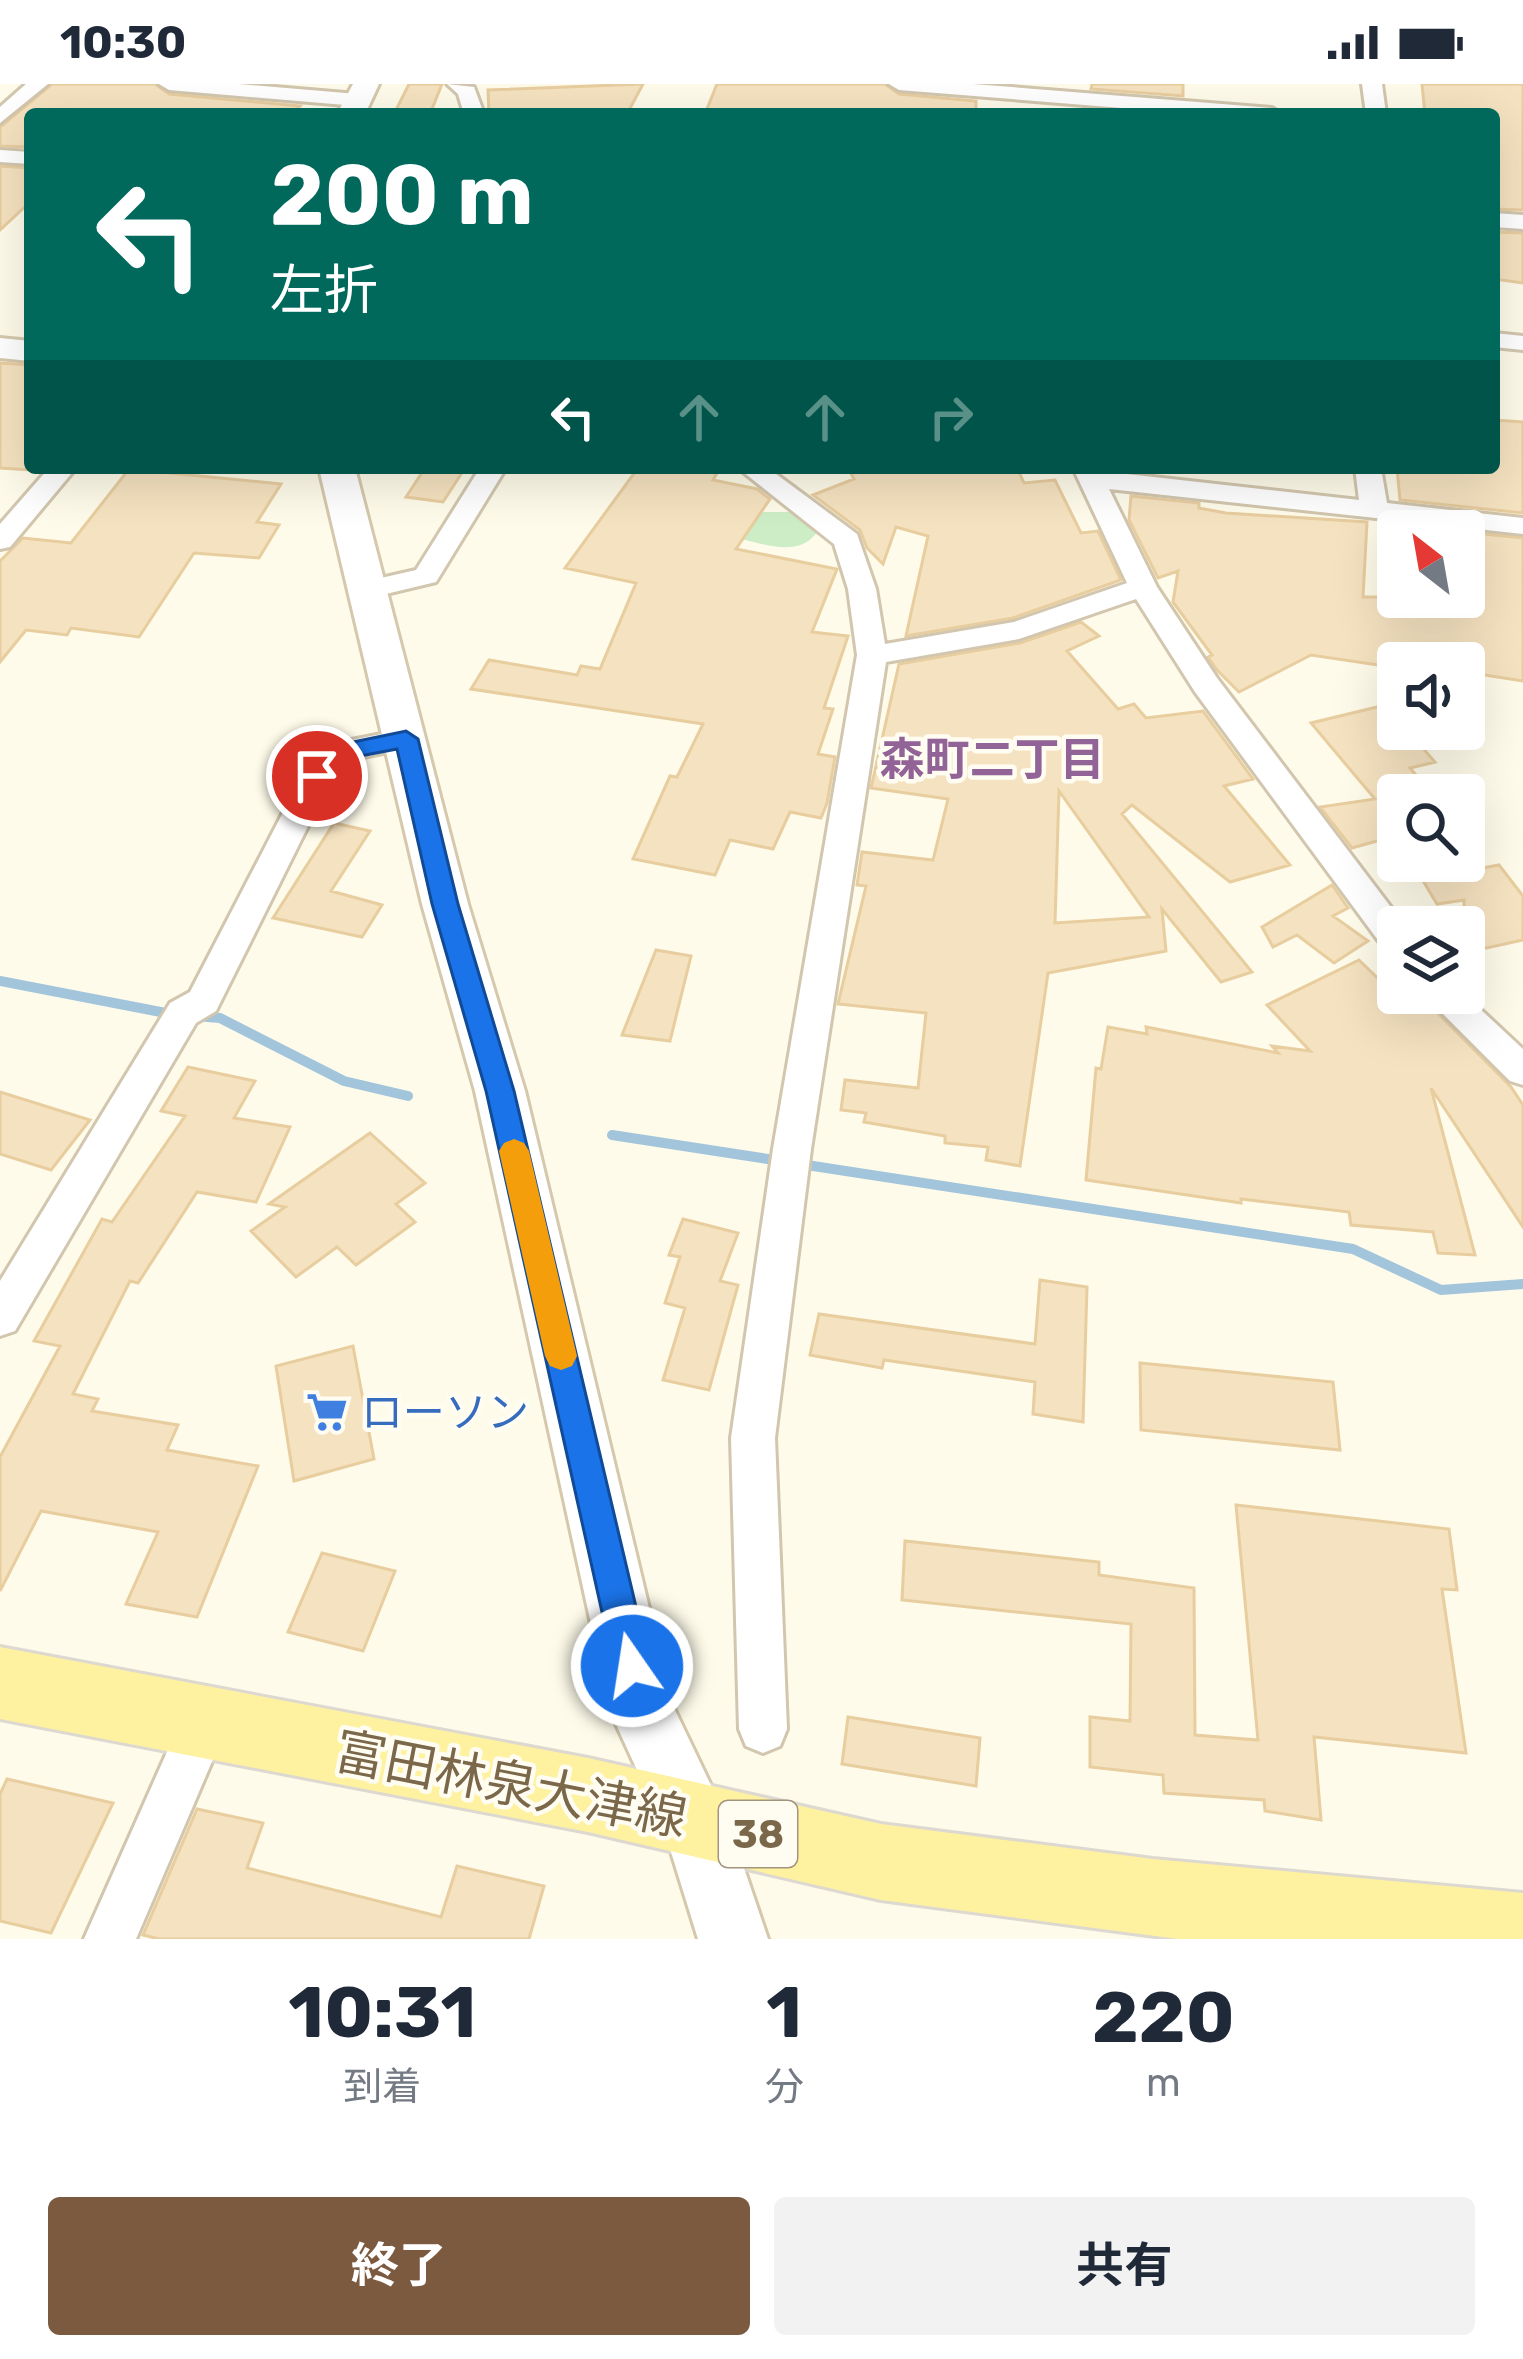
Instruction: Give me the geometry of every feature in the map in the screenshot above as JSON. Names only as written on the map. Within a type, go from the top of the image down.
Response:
[{"type":"main road","name":"富田林泉大津線","points":[[0,1683],[587,1795],[881,1862],[1130,1895],[1523,1932]]},
{"type":"street","points":[[0,116],[38,84]]},
{"type":"street","points":[[169,84],[358,99]]},
{"type":"street","points":[[898,84],[1182,108]]},
{"type":"street","points":[[0,541],[58,474]]},
{"type":"street","points":[[339,474],[445,904],[500,1091],[642,1711],[695,1821],[733,1939]]},
{"type":"street","points":[[369,589],[426,576],[489,474]]},
{"type":"street","points":[[760,474],[847,540],[862,589],[872,655],[792,1149],[753,1438],[763,1730]]},
{"type":"street","points":[[1089,474],[1523,526]]},
{"type":"street","points":[[1089,474],[1143,587],[1206,686],[1377,914]]},
{"type":"street","points":[[1369,474],[1374,508]]},
{"type":"street","points":[[872,655],[1018,630],[1143,587]]},
{"type":"street","points":[[0,1318],[179,1019],[203,1001],[317,776],[348,750],[406,739]]},
{"type":"street","points":[[1462,1014],[1523,1071]]},
{"type":"street","points":[[110,1939],[204,1724]]},
{"type":"green space","points":[[735,512],[802,512],[817,532],[792,547],[741,539]]},
{"type":"building","points":[[52,84],[155,84],[169,94],[300,106],[24,108],[24,147],[0,146],[0,127]]},
{"type":"building","points":[[409,84],[442,84],[432,108],[397,108]]},
{"type":"building","points":[[643,84],[630,108],[489,108],[488,90]]},
{"type":"building","points":[[717,84],[885,84],[899,94],[976,101],[976,108],[707,108]]},
{"type":"building","points":[[1092,84],[1183,84],[1183,96],[1091,89]]},
{"type":"building","points":[[1422,84],[1523,84],[1523,210],[1500,209],[1500,108],[1424,108]]},
{"type":"building","points":[[0,166],[24,168],[24,208],[0,230]]},
{"type":"building","points":[[1500,232],[1523,233],[1523,283],[1500,280]]},
{"type":"building","points":[[0,363],[24,365],[24,470],[0,468]]},
{"type":"building","points":[[1500,420],[1523,422],[1523,513],[1400,500],[1398,474],[1500,474]]},
{"type":"building","points":[[125,474],[281,484],[257,522],[279,525],[259,558],[194,553],[139,637],[71,628],[67,635],[26,630],[0,662],[0,561],[23,538],[71,543]]},
{"type":"building","points":[[421,474],[461,474],[443,502],[406,497]]},
{"type":"building","points":[[634,474],[716,474],[713,480],[757,489],[770,499],[736,549],[837,569],[812,632],[848,636],[824,708],[833,709],[818,754],[835,757],[821,818],[790,812],[773,849],[730,840],[715,875],[633,859],[670,776],[677,777],[703,724],[471,689],[489,660],[577,675],[581,666],[600,669],[636,583],[565,568]]},
{"type":"building","points":[[851,474],[1020,474],[1024,483],[1055,480],[1081,533],[1098,531],[1121,580],[1013,618],[906,636],[928,536],[896,527],[883,564],[867,548],[860,530],[813,495],[854,479]]},
{"type":"building","points":[[1131,496],[1199,503],[1199,508],[1226,513],[1367,522],[1363,597],[1377,597],[1377,618],[1485,618],[1485,534],[1523,538],[1523,681],[1485,675],[1485,642],[1377,642],[1377,665],[1311,655],[1239,692],[1217,670],[1208,657],[1212,655],[1173,602],[1178,571],[1158,578],[1129,520]]},
{"type":"building","points":[[1081,622],[1099,636],[1067,651],[1118,709],[1134,704],[1146,718],[1203,711],[1253,779],[1224,786],[1290,865],[1230,882],[1132,805],[1122,814],[1252,972],[1221,982],[1162,909],[1166,951],[1048,973],[1020,1166],[986,1160],[988,1147],[945,1143],[945,1136],[864,1122],[866,1113],[841,1110],[845,1080],[918,1088],[926,1013],[838,1004],[866,886],[857,885],[862,852],[933,860],[948,799],[871,788],[899,664],[1020,643]],"holes":[[[1059,791],[1149,917],[1055,923]]]},
{"type":"building","points":[[1377,707],[1377,750],[1424,750],[1435,762],[1410,768],[1415,774],[1377,774],[1377,841],[1352,848],[1320,807],[1375,799],[1311,723]]},
{"type":"building","points":[[334,823],[370,831],[331,891],[382,905],[362,937],[273,918]]},
{"type":"building","points":[[1499,865],[1523,896],[1523,940],[1485,948],[1485,906],[1464,906],[1464,900],[1437,904],[1424,882],[1485,882],[1485,868]]},
{"type":"building","points":[[1332,885],[1348,908],[1333,916],[1368,941],[1334,963],[1297,935],[1273,947],[1262,927]]},
{"type":"building","points":[[656,950],[691,956],[670,1041],[622,1035]]},
{"type":"building","points":[[1359,960],[1377,977],[1377,1014],[1439,1014],[1523,1105],[1523,1227],[1431,1088],[1475,1255],[1438,1253],[1433,1232],[1351,1225],[1349,1212],[1241,1199],[1241,1203],[1086,1180],[1096,1068],[1101,1069],[1108,1027],[1147,1034],[1146,1027],[1278,1053],[1272,1046],[1310,1051],[1267,1005]]},
{"type":"building","points":[[188,1067],[255,1081],[234,1118],[290,1127],[256,1202],[197,1192],[138,1283],[130,1281],[73,1394],[98,1399],[92,1411],[178,1425],[167,1450],[258,1466],[197,1617],[126,1604],[158,1532],[41,1511],[0,1591],[0,1457],[60,1346],[34,1341],[102,1219],[112,1222],[185,1116],[161,1111]]},
{"type":"building","points":[[0,1092],[90,1120],[51,1170],[0,1154]]},
{"type":"building","points":[[370,1133],[425,1183],[396,1204],[415,1222],[356,1265],[337,1247],[296,1277],[251,1231],[285,1207],[269,1204]]},
{"type":"building","points":[[683,1219],[738,1233],[720,1281],[738,1285],[709,1390],[663,1380],[685,1308],[665,1303],[680,1257],[669,1255]]},
{"type":"building","points":[[1040,1280],[1087,1287],[1083,1422],[1033,1414],[1035,1382],[884,1360],[882,1368],[810,1355],[819,1314],[1035,1344]]},
{"type":"building","points":[[353,1346],[374,1459],[294,1481],[276,1366]]},
{"type":"building","points":[[1140,1363],[1333,1382],[1340,1450],[1141,1430]]},
{"type":"building","points":[[1236,1505],[1449,1529],[1457,1590],[1442,1589],[1466,1753],[1314,1737],[1321,1820],[1265,1811],[1264,1800],[1164,1793],[1163,1775],[1090,1767],[1090,1717],[1130,1721],[1131,1624],[902,1600],[905,1541],[1099,1562],[1099,1575],[1194,1588],[1195,1735],[1258,1740]]},
{"type":"building","points":[[322,1553],[395,1571],[363,1651],[288,1632]]},
{"type":"building","points":[[848,1717],[980,1738],[976,1786],[842,1764]]},
{"type":"building","points":[[7,1779],[113,1803],[51,1933],[0,1921],[0,1794]]},
{"type":"building","points":[[197,1809],[263,1823],[247,1868],[441,1917],[457,1866],[544,1886],[529,1939],[159,1939],[143,1935]]},
{"type":"waterway","points":[[0,981],[176,1015]]},
{"type":"waterway","points":[[195,1016],[220,1018],[344,1081],[408,1096]]},
{"type":"waterway","points":[[612,1135],[1353,1249],[1441,1290],[1523,1284]]},
{"type":"slow traffic","points":[[514,1151],[561,1356]]},
{"type":"place","name":"ローソン","points":[[327,1412]]},
{"type":"district","name":"森町二丁目","points":[[992,759]]},
{"type":"route","points":[[317,776],[348,750],[406,739],[445,904],[500,1091],[632,1666]]}]
